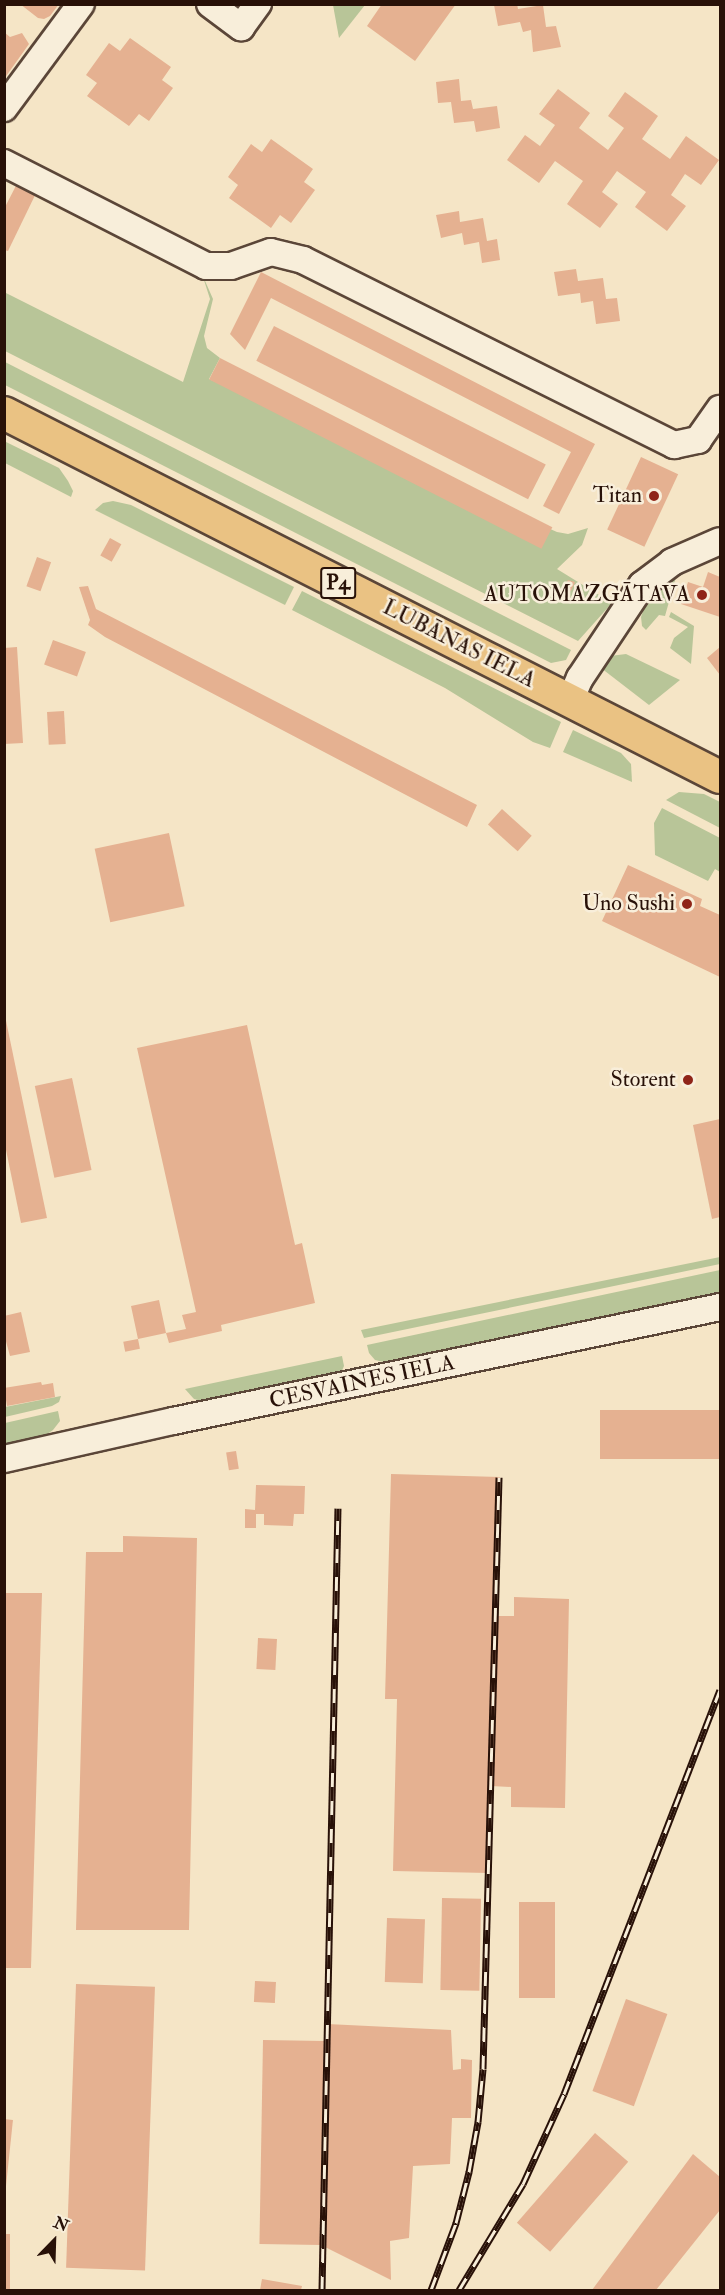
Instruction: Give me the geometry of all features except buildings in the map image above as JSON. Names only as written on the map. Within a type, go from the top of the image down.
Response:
[{"type":"main road","name":"LUBĀNAS IELA","points":[[4,413],[720,777]]},
{"type":"street","points":[[4,108],[81,4]]},
{"type":"street","points":[[210,4],[241,27],[258,4]]},
{"type":"street","points":[[4,163],[206,266],[231,266],[271,252],[303,260],[674,445],[698,440],[720,409]]},
{"type":"street","points":[[570,701],[580,678],[642,585],[672,562],[720,541]]},
{"type":"street","name":"CESVAINES IELA","points":[[4,1459],[173,1421],[720,1307]]},
{"type":"green space","points":[[333,5],[365,5],[339,38]]},
{"type":"green space","points":[[202,274],[213,299],[204,336],[207,348],[220,358],[209,379],[557,532],[568,534],[588,528],[582,545],[557,569],[612,603],[578,641],[5,351],[4,292],[183,382],[210,299]]},
{"type":"green space","points":[[5,362],[571,650],[566,660],[551,663],[5,385]]},
{"type":"green space","points":[[4,441],[59,468],[73,491],[71,497],[5,463]]},
{"type":"green space","points":[[113,501],[131,505],[294,587],[285,605],[95,510],[103,503]]},
{"type":"green space","points":[[676,577],[665,616],[659,615],[646,630],[642,626],[641,617],[645,606],[658,588]]},
{"type":"green space","points":[[302,591],[561,722],[550,748],[533,742],[445,688],[292,610]]},
{"type":"green space","points":[[671,612],[694,626],[691,664],[670,648],[674,638],[688,627],[669,617]]},
{"type":"green space","points":[[626,654],[680,680],[649,705],[601,668],[610,656]]},
{"type":"green space","points":[[573,730],[621,753],[631,764],[632,782],[563,752]]},
{"type":"green space","points":[[679,792],[704,794],[720,802],[720,828],[666,800]]},
{"type":"green space","points":[[662,808],[720,838],[720,872],[715,869],[708,881],[655,855],[654,823]]},
{"type":"green space","points":[[720,1257],[720,1264],[364,1338],[361,1330]]},
{"type":"green space","points":[[720,1270],[720,1292],[388,1363],[375,1360],[369,1353],[367,1345]]},
{"type":"green space","points":[[342,1356],[344,1366],[341,1373],[206,1402],[194,1399],[185,1389]]},
{"type":"green space","points":[[61,1396],[59,1402],[52,1406],[5,1417],[5,1407]]},
{"type":"green space","points":[[58,1411],[60,1421],[43,1437],[5,1445],[5,1423]]},
{"type":"railway","points":[[431,2290],[456,2223],[469,2172],[478,2122],[483,2069],[499,1477]]},
{"type":"railway","points":[[322,2290],[338,1508]]},
{"type":"railway","points":[[459,2290],[523,2184],[564,2094],[720,1690]]},
{"type":"place","name":"Titan","points":[[654,496]]},
{"type":"place","name":"AUTOMAZGĀTAVA","points":[[702,595]]},
{"type":"place","name":"Uno Sushi","points":[[687,904]]},
{"type":"place","name":"Storent","points":[[688,1080]]}]
